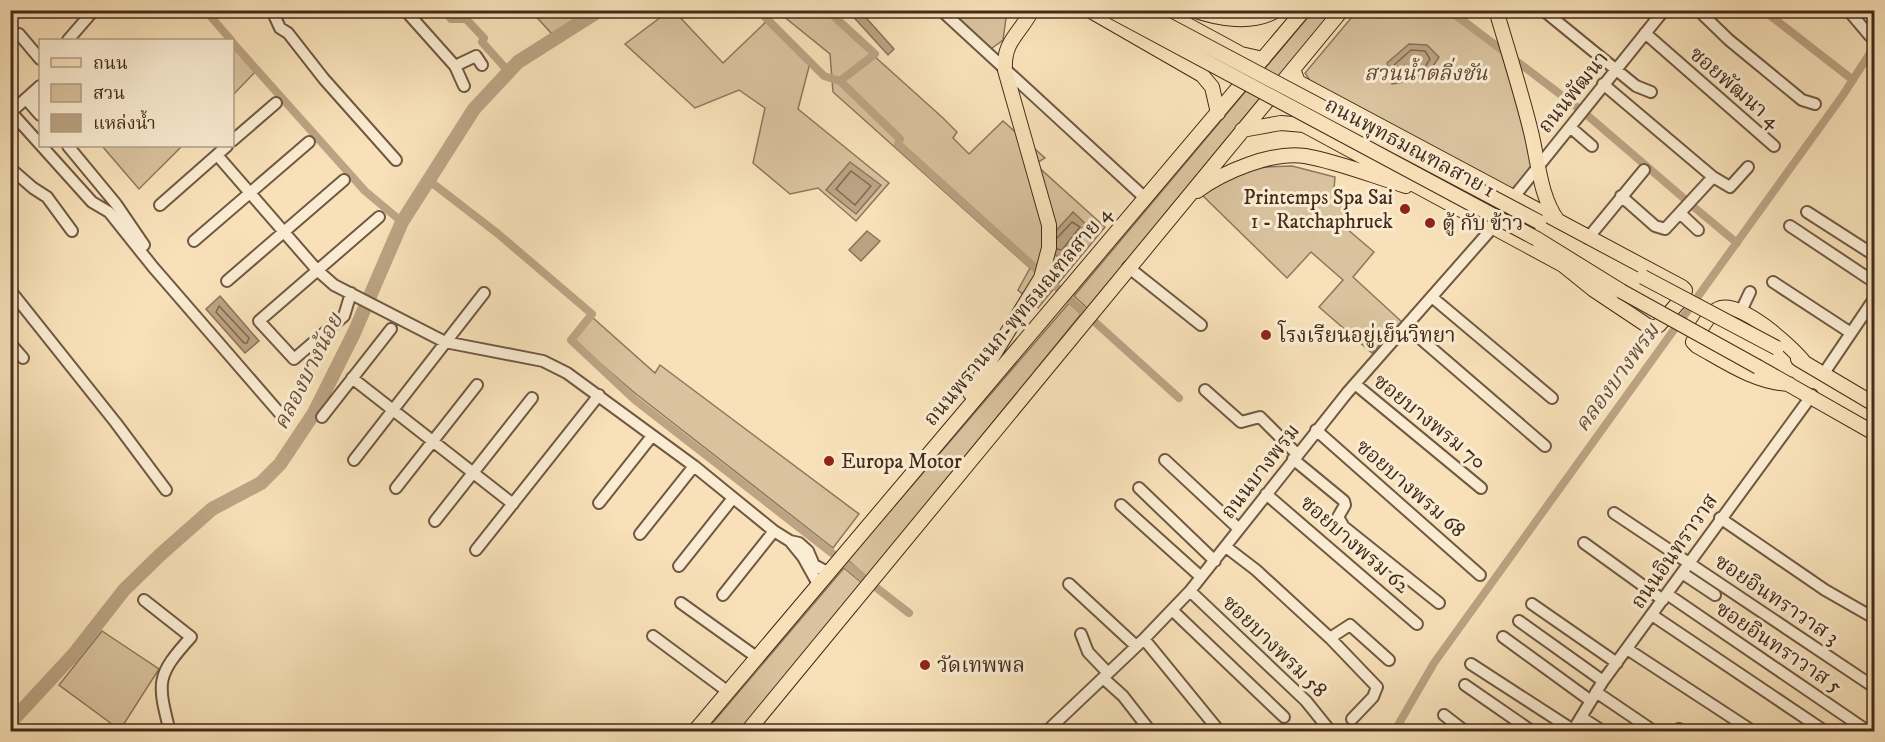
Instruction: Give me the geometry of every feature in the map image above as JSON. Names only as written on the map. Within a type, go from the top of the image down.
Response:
[{"type":"main road","points":[[946,431],[1043,273],[1049,248],[1048,225],[1005,70],[1005,50],[1032,10]]},
{"type":"main road","points":[[1089,10],[1202,75],[1212,87],[1218,113]]},
{"type":"main road","name":"ถนนพุทธมณฑลสาย 1","points":[[1110,10],[1537,238],[1585,266],[1616,288],[1812,395],[1875,433]]},
{"type":"main road","name":"ถนนพุทธมณฑลสาย 1","points":[[1139,10],[1778,348],[1875,404]]},
{"type":"main road","points":[[1160,10],[1241,54],[1263,59]]},
{"type":"main road","points":[[1194,10],[1210,16],[1229,18],[1256,18],[1277,10]]},
{"type":"main road","name":"ถนนพรานนก-พุทธมณฑลสาย 4","points":[[693,732],[1304,10]]},
{"type":"main road","points":[[747,732],[1342,10]]},
{"type":"main road","points":[[1496,10],[1550,211],[1559,223]]},
{"type":"main road","points":[[1158,48],[1177,45],[1183,34],[1180,21]]},
{"type":"main road","points":[[1293,69],[1298,82],[1682,287],[1685,290],[1684,296],[1654,328],[1594,290],[1563,265]]},
{"type":"main road","points":[[1347,148],[1342,142],[1343,130],[1349,123],[1368,121]]},
{"type":"main road","points":[[1242,129],[1281,123],[1305,125],[1563,265],[1616,288]]},
{"type":"main road","points":[[1181,203],[1215,178],[1234,169],[1283,157],[1303,156],[1437,195]]},
{"type":"main road","points":[[1582,235],[1602,255]]},
{"type":"main road","points":[[1789,384],[1771,383],[1751,376],[1693,342],[1716,310],[1722,307],[1741,312],[1786,342],[1804,362]]},
{"type":"street","points":[[69,39],[94,10]]},
{"type":"street","points":[[281,10],[275,17],[280,28],[288,33],[324,79],[396,159]]},
{"type":"street","points":[[405,10],[455,66],[464,86]]},
{"type":"street","points":[[940,10],[1144,197]]},
{"type":"street","points":[[1543,10],[1636,86],[1651,92]]},
{"type":"street","name":"ถนนพัฒนา","points":[[1514,198],[1664,10]]},
{"type":"street","points":[[1698,10],[1729,40],[1802,100],[1815,104]]},
{"type":"street","points":[[1848,10],[1870,36]]},
{"type":"street","name":"ซอยพัฒนา 4","points":[[1645,33],[1774,146]]},
{"type":"street","points":[[18,34],[39,58]]},
{"type":"street","points":[[455,66],[476,56],[482,65]]},
{"type":"street","points":[[1603,84],[1713,177],[1730,187],[1748,167]]},
{"type":"street","points":[[39,112],[33,93],[11,112],[39,143]]},
{"type":"street","points":[[234,139],[276,103]]},
{"type":"street","points":[[1570,127],[1592,146]]},
{"type":"street","points":[[194,241],[309,142]]},
{"type":"street","points":[[42,147],[92,202],[109,213],[283,417]]},
{"type":"street","points":[[69,147],[116,204],[148,252],[178,288]]},
{"type":"street","points":[[78,147],[94,166]]},
{"type":"street","points":[[160,205],[226,147]]},
{"type":"street","points":[[217,155],[317,270],[334,285],[445,342],[543,361],[567,373],[599,394],[774,531],[790,541],[803,557],[818,584]]},
{"type":"street","points":[[10,168],[33,188],[52,193],[72,231]]},
{"type":"street","points":[[1582,235],[1644,170]]},
{"type":"street","points":[[1621,196],[1660,230],[1665,229],[1713,177]]},
{"type":"street","points":[[227,281],[344,180]]},
{"type":"street","points":[[1807,212],[1875,255]]},
{"type":"street","points":[[1681,214],[1698,230]]},
{"type":"street","points":[[351,293],[344,316],[294,359],[260,321],[379,217]]},
{"type":"street","name":"ถนนบางพรม","points":[[1046,732],[1140,643],[1190,591],[1316,430],[1494,226]]},
{"type":"street","points":[[1790,226],[1875,282]]},
{"type":"street","points":[[1128,267],[1201,325]]},
{"type":"street","points":[[1773,282],[1851,333]]},
{"type":"street","points":[[10,290],[166,490]]},
{"type":"street","points":[[1741,312],[1750,292]]},
{"type":"street","points":[[354,460],[484,293]]},
{"type":"street","points":[[1432,298],[1552,398]]},
{"type":"street","points":[[1824,374],[1875,299]]},
{"type":"street","points":[[1407,327],[1545,446]]},
{"type":"street","points":[[322,417],[391,329]]},
{"type":"street","points":[[10,344],[23,358]]},
{"type":"street","points":[[352,378],[513,504]]},
{"type":"street","name":"ซอยบางพรม 70","points":[[1355,384],[1481,488]]},
{"type":"street","points":[[396,488],[477,386]]},
{"type":"street","points":[[1205,390],[1240,422],[1260,417],[1294,458],[1337,501]]},
{"type":"street","points":[[476,550],[599,394]]},
{"type":"street","name":"ถนนอินทราวาส","points":[[1572,731],[1603,681],[1812,395]]},
{"type":"street","points":[[435,521],[532,398]]},
{"type":"street","name":"ซอยบางพรม 68","points":[[1316,430],[1480,575]]},
{"type":"street","points":[[600,503],[652,436]]},
{"type":"street","points":[[1294,458],[1344,501],[1345,505],[1338,517],[1344,527],[1439,603]]},
{"type":"street","points":[[1165,460],[1239,530]]},
{"type":"street","points":[[640,534],[693,466]]},
{"type":"street","points":[[1139,488],[1215,561]]},
{"type":"street","name":"ซอยบางพรม 62","points":[[1266,494],[1417,624]]},
{"type":"street","points":[[680,566],[733,498]]},
{"type":"street","points":[[1121,505],[1201,577]]},
{"type":"street","name":"ซอยอินทราวาส 3","points":[[1614,513],[1875,687]]},
{"type":"street","points":[[1720,518],[1825,590],[1875,618]]},
{"type":"street","points":[[723,595],[774,531]]},
{"type":"street","points":[[790,541],[799,543],[808,551],[814,565],[827,572]]},
{"type":"street","name":"ซอยอินทราวาส 5","points":[[1584,543],[1869,732]]},
{"type":"street","points":[[1226,547],[1256,570],[1330,638],[1377,687],[1372,697],[1352,719]]},
{"type":"street","points":[[1682,573],[1714,595]]},
{"type":"street","points":[[1069,584],[1140,643],[1220,732]]},
{"type":"street","name":"ซอยบางพรม 58","points":[[1190,591],[1306,701],[1331,732]]},
{"type":"street","points":[[144,600],[191,637],[166,664],[162,680],[164,706],[170,732]]},
{"type":"street","points":[[681,603],[756,656]]},
{"type":"street","points":[[1532,604],[1617,663]]},
{"type":"street","points":[[1172,610],[1284,717]]},
{"type":"street","points":[[1652,615],[1826,732]]},
{"type":"street","points":[[1519,621],[1603,681]]},
{"type":"street","points":[[1330,638],[1350,625],[1389,660]]},
{"type":"street","points":[[1081,634],[1088,652],[1151,732]]},
{"type":"street","points":[[654,636],[727,691]]},
{"type":"street","points":[[1503,637],[1594,697],[1654,732]]},
{"type":"street","points":[[1627,649],[1754,732]]},
{"type":"street","points":[[1471,664],[1572,731]]},
{"type":"street","points":[[1465,685],[1533,732]]},
{"type":"street","points":[[1444,715],[1466,732]]},
{"type":"street","points":[[1581,717],[1604,732]]},
{"type":"green space","points":[[531,11],[590,11],[552,34]]},
{"type":"green space","points":[[669,11],[674,11],[723,63],[770,18],[811,59],[798,109],[889,183],[856,221],[818,188],[790,194],[753,163],[765,108],[739,90],[695,108],[625,44]]},
{"type":"green space","points":[[777,11],[824,11],[943,118],[957,132],[953,138],[969,154],[1003,121],[1045,158],[1035,164],[1105,227],[1038,308],[1018,290],[1030,268],[833,92],[830,54]]},
{"type":"green space","points":[[956,11],[998,11],[1006,18],[1003,40],[988,51],[951,15]]},
{"type":"green space","points":[[1313,11],[1333,11],[1087,308],[1074,296]]},
{"type":"green space","name":"สวนน้ำตลิ่งชัน","points":[[1357,11],[1444,11],[1511,58],[1536,159],[1513,190],[1310,81],[1305,73]]},
{"type":"green space","points":[[234,48],[255,72],[234,94]]},
{"type":"green space","points":[[103,147],[181,147],[139,189]]},
{"type":"green space","points":[[1292,166],[1335,177],[1333,200],[1345,210],[1339,222],[1374,252],[1353,277],[1402,322],[1372,353],[1319,307],[1343,280],[1311,252],[1287,278],[1201,194],[1215,178],[1261,167]]},
{"type":"green space","points":[[1069,303],[1081,314],[867,577],[848,560]]},
{"type":"green space","points":[[592,317],[655,373],[660,365],[859,514],[833,548],[636,394],[572,339]]},
{"type":"green space","points":[[844,568],[862,583],[739,731],[705,732]]},
{"type":"green space","points":[[102,631],[159,669],[120,730],[59,685]]},
{"type":"water","points":[[848,11],[860,11],[894,49],[888,55]]},
{"type":"water","points":[[1409,44],[1427,45],[1439,57],[1430,70],[1420,78],[1392,84],[1387,63]]},
{"type":"water","points":[[850,162],[881,185],[856,214],[826,190]]},
{"type":"water","points":[[1073,212],[1090,228],[1061,260],[1044,244]]},
{"type":"water","points":[[867,231],[880,241],[861,261],[849,250]]},
{"type":"water","points":[[220,296],[259,341],[245,353],[206,309]]},
{"type":"waterway","points":[[205,10],[230,39]]},
{"type":"waterway","points":[[445,10],[451,19],[466,19],[484,38],[482,42],[509,72]]},
{"type":"waterway","name":"คลองบางน้อย","points":[[10,723],[74,654],[124,590],[161,554],[212,509],[261,483],[280,464],[314,413],[354,333],[402,222],[474,109],[518,62],[600,10]]},
{"type":"waterway","points":[[758,10],[824,76],[840,81]]},
{"type":"waterway","points":[[827,10],[875,54],[840,81],[900,139],[898,144],[1179,398]]},
{"type":"waterway","points":[[1449,10],[1577,107]]},
{"type":"waterway","points":[[1763,10],[1853,80]]},
{"type":"waterway","points":[[234,44],[365,191],[402,222]]},
{"type":"waterway","name":"คลองบางพรม","points":[[1394,732],[1434,663],[1843,95],[1874,47]]},
{"type":"waterway","points":[[1587,115],[1687,201]]},
{"type":"waterway","points":[[427,179],[497,233],[592,314],[571,340],[635,400],[909,613]]},
{"type":"waterway","points":[[1695,208],[1737,243]]},
{"type":"place","name":"Printemps Spa Sai 1 - Ratchaphruek","points":[[1405,209]]},
{"type":"place","name":"ตู้ กับ ข้าว","points":[[1430,223]]},
{"type":"place","name":"โรงเรียนอยู่เย็นวิทยา","points":[[1266,335]]},
{"type":"place","name":"Europa Motor","points":[[829,461]]},
{"type":"place","name":"วัดเทพพล","points":[[925,665]]}]
